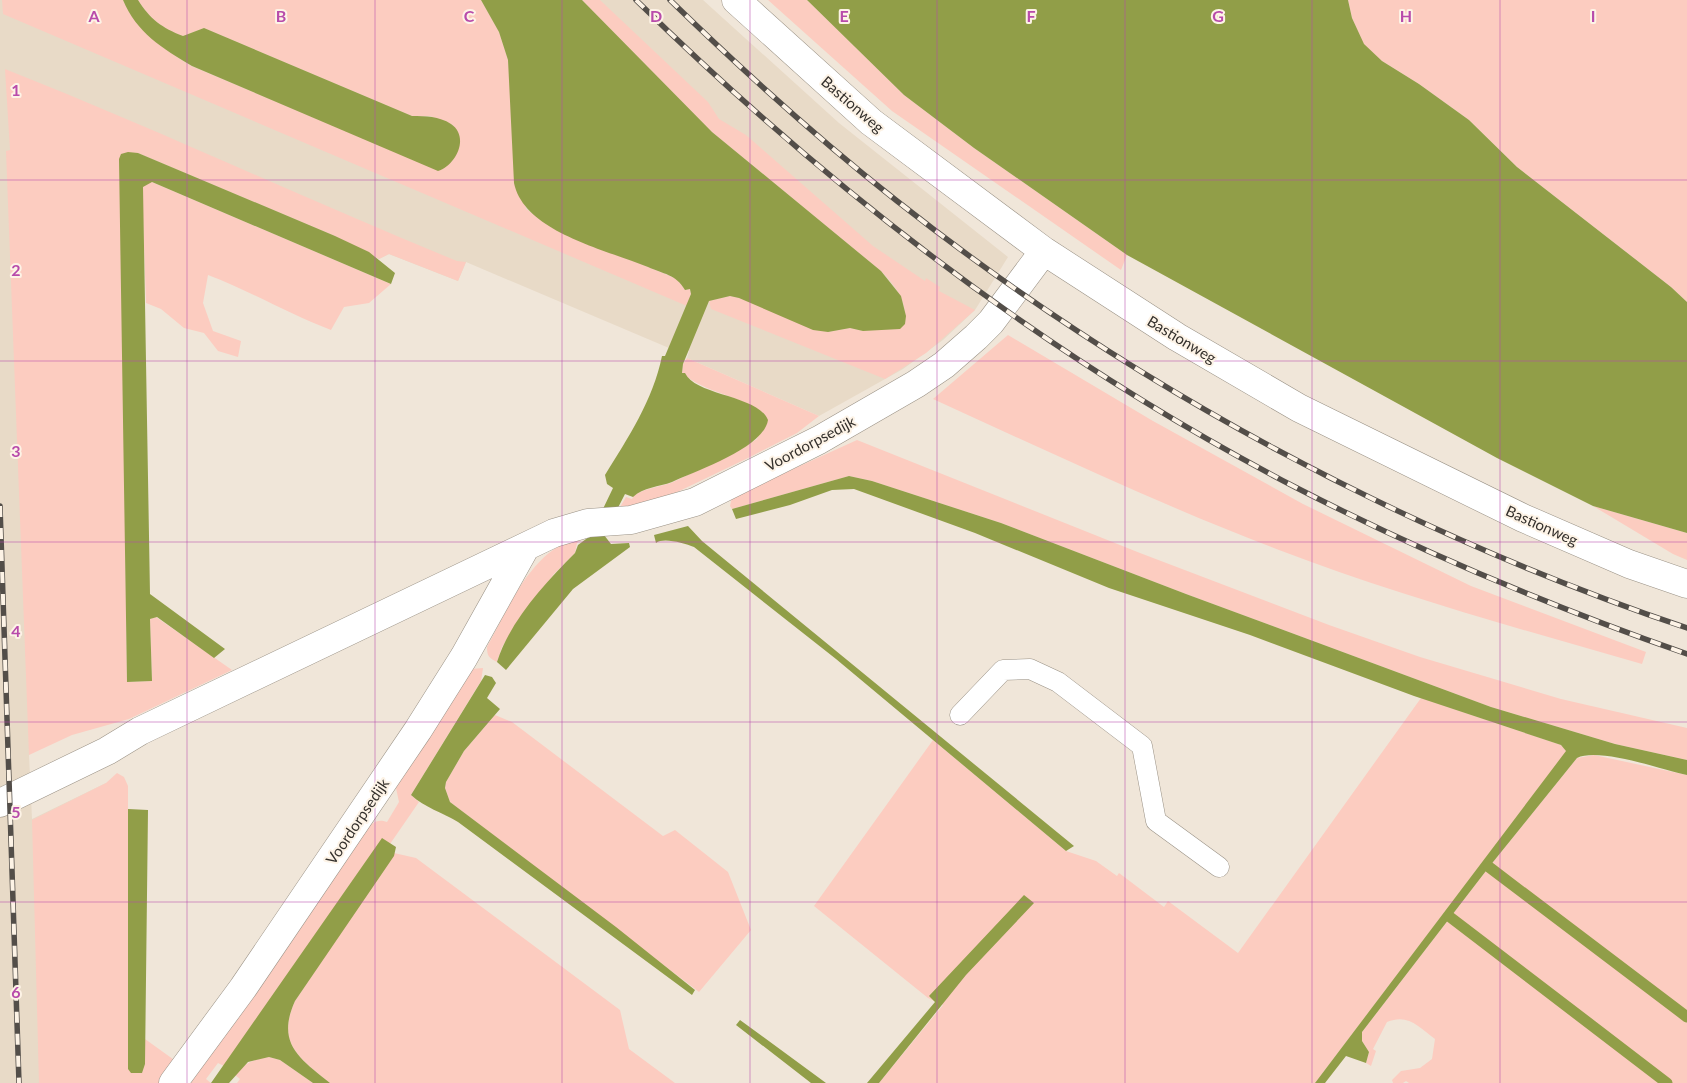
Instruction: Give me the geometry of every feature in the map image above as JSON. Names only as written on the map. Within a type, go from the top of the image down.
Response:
[{"type":"street","name":"Bastionweg","points":[[736,0],[871,122],[1044,251],[1177,337],[1299,408],[1522,518],[1629,564],[1687,584]]},
{"type":"street","name":"Voordorpsedijk","points":[[0,803],[107,751],[140,731],[554,533],[588,523],[631,520],[694,502],[820,440],[928,377],[960,352],[991,322],[1044,251]]},
{"type":"street","name":"Voordorpsedijk","points":[[173,1083],[243,988],[413,738],[464,657],[525,548]]},
{"type":"lane","points":[[960,715],[1003,670],[1030,669],[1058,682],[1142,746],[1156,821],[1220,867]]},
{"type":"shaded area","points":[[0,0],[703,0],[839,123],[1008,257],[975,310],[943,340],[903,369],[819,416],[687,358],[689,351],[671,343],[669,348],[466,262],[458,281],[389,254],[379,259],[369,252],[138,153],[29,755],[32,819],[106,783],[128,809],[128,1069],[151,1083],[0,1083]]},
{"type":"shaded area","points":[[2,0],[123,0],[143,30],[161,46],[191,66],[438,170],[458,136],[453,125],[430,116],[412,116],[204,28],[183,36],[157,22],[147,13],[138,0],[481,0],[499,32],[508,60],[526,209],[551,227],[677,279],[685,290],[690,289],[691,294],[687,306],[3,14]]},
{"type":"shaded area","points":[[123,0],[138,0],[147,13],[157,22],[183,36],[204,28],[412,116],[442,119],[451,124],[460,136],[460,143],[455,157],[445,168],[438,171],[192,66],[152,39],[135,21]]},
{"type":"shaded area","points":[[481,0],[582,0],[712,132],[881,271],[901,296],[906,316],[905,324],[900,329],[863,331],[850,328],[828,332],[813,330],[739,298],[730,296],[709,301],[683,364],[682,373],[685,373],[691,381],[701,387],[752,405],[762,412],[768,420],[764,430],[755,440],[742,449],[712,465],[672,482],[646,489],[633,497],[625,494],[604,535],[611,544],[629,543],[630,547],[573,589],[506,670],[497,662],[510,632],[540,590],[575,553],[578,545],[590,536],[613,488],[607,484],[605,475],[631,433],[646,403],[653,388],[662,356],[665,356],[691,294],[690,289],[685,290],[678,281],[669,275],[590,246],[550,227],[533,214],[521,200],[514,183],[508,60],[499,32]]},
{"type":"shaded area","points":[[582,0],[600,0],[708,102],[719,119],[746,135],[873,246],[925,281],[926,278],[940,287],[939,291],[975,310],[926,353],[885,379],[711,309],[709,301],[730,296],[828,332],[850,328],[863,331],[905,324],[905,309],[900,295],[881,271],[712,132]]},
{"type":"shaded area","points":[[768,0],[807,0],[904,95],[974,148],[1127,255],[1121,270],[892,111]]},
{"type":"shaded area","points":[[807,0],[1348,0],[1352,18],[1364,44],[1382,61],[1419,84],[1469,120],[1517,167],[1671,287],[1687,302],[1687,533],[1593,506],[1497,458],[1127,255],[974,148],[904,95]]},
{"type":"shaded area","points":[[1348,0],[1687,0],[1687,302],[1671,287],[1517,167],[1469,120],[1419,84],[1382,61],[1364,45],[1352,18]]},
{"type":"shaded area","points":[[5,69],[457,261],[466,262],[458,281],[389,254],[379,259],[335,236],[138,153],[121,154],[127,682],[152,681],[150,619],[156,617],[232,670],[129,719],[72,735],[29,755],[6,151],[10,150]]},
{"type":"shaded area","points":[[128,152],[138,153],[335,236],[369,252],[395,273],[391,284],[152,182],[143,187],[150,594],[225,649],[214,658],[157,617],[150,619],[152,681],[127,682],[119,159],[121,154]]},
{"type":"shaded area","points":[[148,182],[152,182],[391,284],[369,303],[344,307],[331,330],[208,275],[203,303],[213,331],[241,341],[238,357],[218,351],[204,333],[184,328],[161,309],[146,303],[142,187]]},
{"type":"shaded area","points":[[1008,335],[1153,421],[1303,504],[1471,586],[1646,652],[1642,664],[1414,597],[1279,550],[1148,496],[933,399]]},
{"type":"shaded area","points":[[687,358],[819,416],[797,433],[669,496],[626,508],[620,507],[626,497],[632,499],[634,495],[645,490],[671,483],[736,452],[757,439],[766,416],[746,403],[702,386],[682,373],[683,364]]},
{"type":"shaded area","points":[[857,440],[1140,553],[1329,625],[1420,657],[1561,699],[1687,728],[1687,760],[1615,744],[1491,707],[1001,523],[872,481],[849,476],[732,509],[730,506],[732,497]]},
{"type":"shaded area","points":[[849,476],[872,481],[1001,523],[1491,707],[1615,744],[1687,760],[1687,775],[1615,757],[1587,755],[1577,758],[1489,867],[1362,1032],[1362,1041],[1369,1052],[1366,1063],[1346,1056],[1325,1083],[1315,1083],[1566,751],[1561,745],[1414,696],[1250,635],[1109,588],[975,533],[854,489],[832,490],[790,505],[736,519],[732,509]]},
{"type":"shaded area","points":[[1593,506],[1687,533],[1687,560],[1673,554]]},
{"type":"shaded area","points":[[688,526],[702,541],[1074,846],[1066,851],[836,659],[694,547],[679,542],[659,541],[656,543],[654,535]]},
{"type":"shaded area","points":[[584,537],[577,543],[575,553],[554,574],[519,620],[502,647],[497,662],[492,659],[488,655],[487,647],[525,580],[550,552],[566,542]]},
{"type":"shaded area","points":[[483,668],[481,681],[411,795],[419,802],[390,844],[382,839],[224,1066],[218,1063],[206,1079],[211,1083],[187,1083],[367,828],[376,822],[387,822],[399,802],[396,788],[471,669]]},
{"type":"shaded area","points":[[485,675],[492,677],[496,683],[487,698],[500,709],[464,751],[446,782],[445,788],[450,802],[616,927],[695,990],[692,995],[458,822],[411,795]]},
{"type":"shaded area","points":[[1421,698],[1561,745],[1567,751],[1315,1083],[879,1083],[943,1005],[928,998],[814,906],[933,740],[1066,851],[1096,861],[1117,876],[1119,873],[1164,907],[1168,901],[1238,953]]},
{"type":"shaded area","points":[[495,715],[512,722],[663,836],[675,830],[728,872],[751,930],[699,992],[450,802],[445,788],[446,782],[464,751]]},
{"type":"shaded area","points":[[1594,755],[1687,775],[1687,1083],[1409,1083],[1406,1081],[1403,1083],[1393,1083],[1392,1080],[1401,1071],[1420,1068],[1432,1059],[1435,1039],[1407,1020],[1401,1019],[1387,1022],[1373,1049],[1376,1051],[1371,1066],[1366,1063],[1369,1052],[1362,1041],[1362,1032],[1489,867],[1577,758]]},
{"type":"shaded area","points":[[117,773],[124,777],[128,786],[128,1069],[145,1051],[145,1039],[177,1062],[160,1083],[39,1083],[32,820],[106,783]]},
{"type":"shaded area","points":[[128,809],[148,810],[145,1064],[142,1073],[131,1073],[128,1069]]},
{"type":"shaded area","points":[[382,838],[396,847],[394,856],[295,1001],[290,1016],[288,1028],[294,1048],[309,1066],[330,1083],[313,1083],[280,1060],[269,1057],[248,1062],[229,1083],[211,1083]]},
{"type":"shaded area","points":[[394,853],[416,858],[620,1010],[629,1049],[675,1083],[330,1083],[309,1066],[300,1057],[290,1039],[288,1028],[295,1001]]},
{"type":"shaded area","points":[[1024,895],[1034,903],[966,975],[879,1083],[867,1083],[935,1002],[929,996]]},
{"type":"shaded area","points":[[740,1020],[826,1083],[811,1083],[736,1025]]},
{"type":"shaded area","points":[[269,1057],[280,1060],[313,1083],[237,1083],[240,1079],[235,1075],[242,1067],[254,1060]]},
{"type":"waterway","points":[[1489,867],[1687,1017]]},
{"type":"waterway","points":[[1450,917],[1667,1083]]},
{"type":"railway","points":[[636,0],[787,139],[866,205],[948,268],[1031,328],[1117,384],[1205,437],[1295,487],[1391,534],[1537,598],[1687,654]]},
{"type":"railway","points":[[670,0],[781,103],[897,201],[987,269],[1080,333],[1176,393],[1274,448],[1374,500],[1477,547],[1581,590],[1687,628]]},
{"type":"railway","points":[[0,506],[19,1083]]}]
